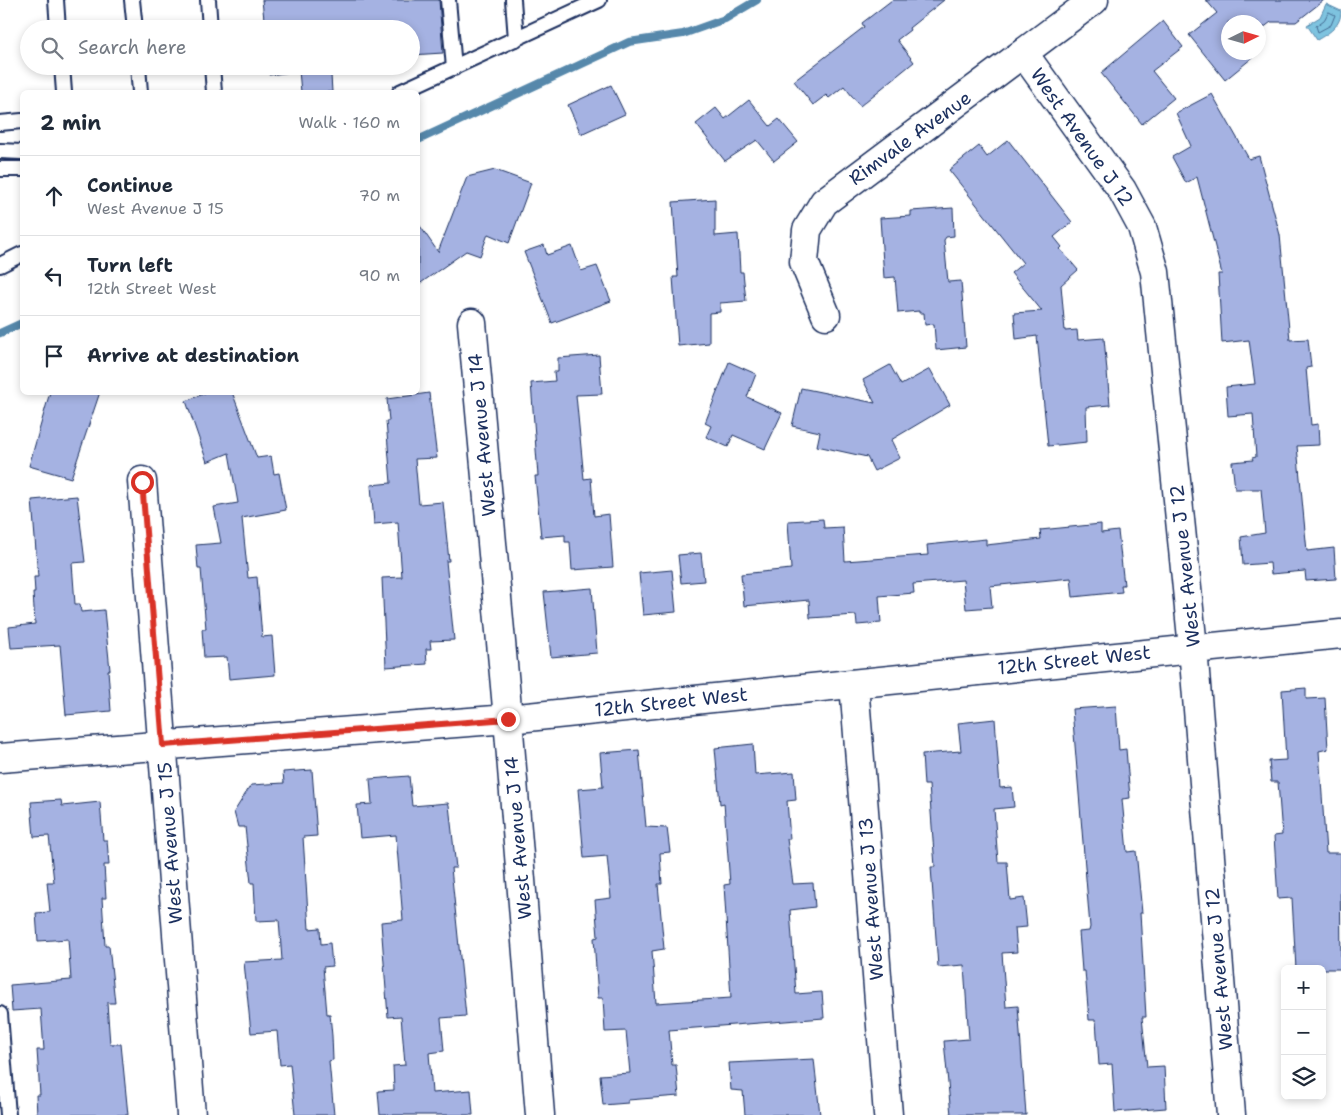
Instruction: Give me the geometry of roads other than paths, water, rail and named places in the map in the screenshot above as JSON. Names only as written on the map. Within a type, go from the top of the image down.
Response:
[{"type":"street","name":"Rimvale Avenue","points":[[826,315],[804,262],[807,230],[824,202],[1094,0]]},
{"type":"street","name":"West Avenue J 12","points":[[1024,54],[1122,190],[1142,227],[1155,272],[1193,648],[1231,1115]]},
{"type":"street","name":"West Avenue J 14","points":[[472,323],[508,719],[540,1115]]},
{"type":"street","name":"West Avenue J 15","points":[[142,482],[191,1115]]},
{"type":"street","name":"12th Street West","points":[[0,758],[508,719],[1341,634]]},
{"type":"street","name":"West Avenue J 13","points":[[854,684],[888,1115]]},
{"type":"lane","points":[[56,0],[57,20]]},
{"type":"lane","points":[[132,0],[134,20]]},
{"type":"lane","points":[[208,0],[209,20]]},
{"type":"lane","points":[[448,0],[454,68]]},
{"type":"lane","points":[[513,0],[516,39]]},
{"type":"lane","points":[[404,90],[599,0]]},
{"type":"lane","points":[[63,75],[64,90]]},
{"type":"lane","points":[[139,75],[140,90]]},
{"type":"lane","points":[[213,75],[214,90]]},
{"type":"lane","points":[[0,123],[20,122]]},
{"type":"lane","points":[[0,151],[20,152]]},
{"type":"lane","points":[[0,169],[20,169]]},
{"type":"lane","points":[[0,265],[20,255]]},
{"type":"lane","points":[[0,1014],[8,1115]]},
{"type":"water","points":[[1326,4],[1341,11],[1339,21],[1326,35],[1317,40],[1307,25],[1320,17]]},
{"type":"waterway","points":[[420,139],[629,42],[683,34],[725,19],[757,0]]},
{"type":"waterway","points":[[0,333],[20,324]]}]
